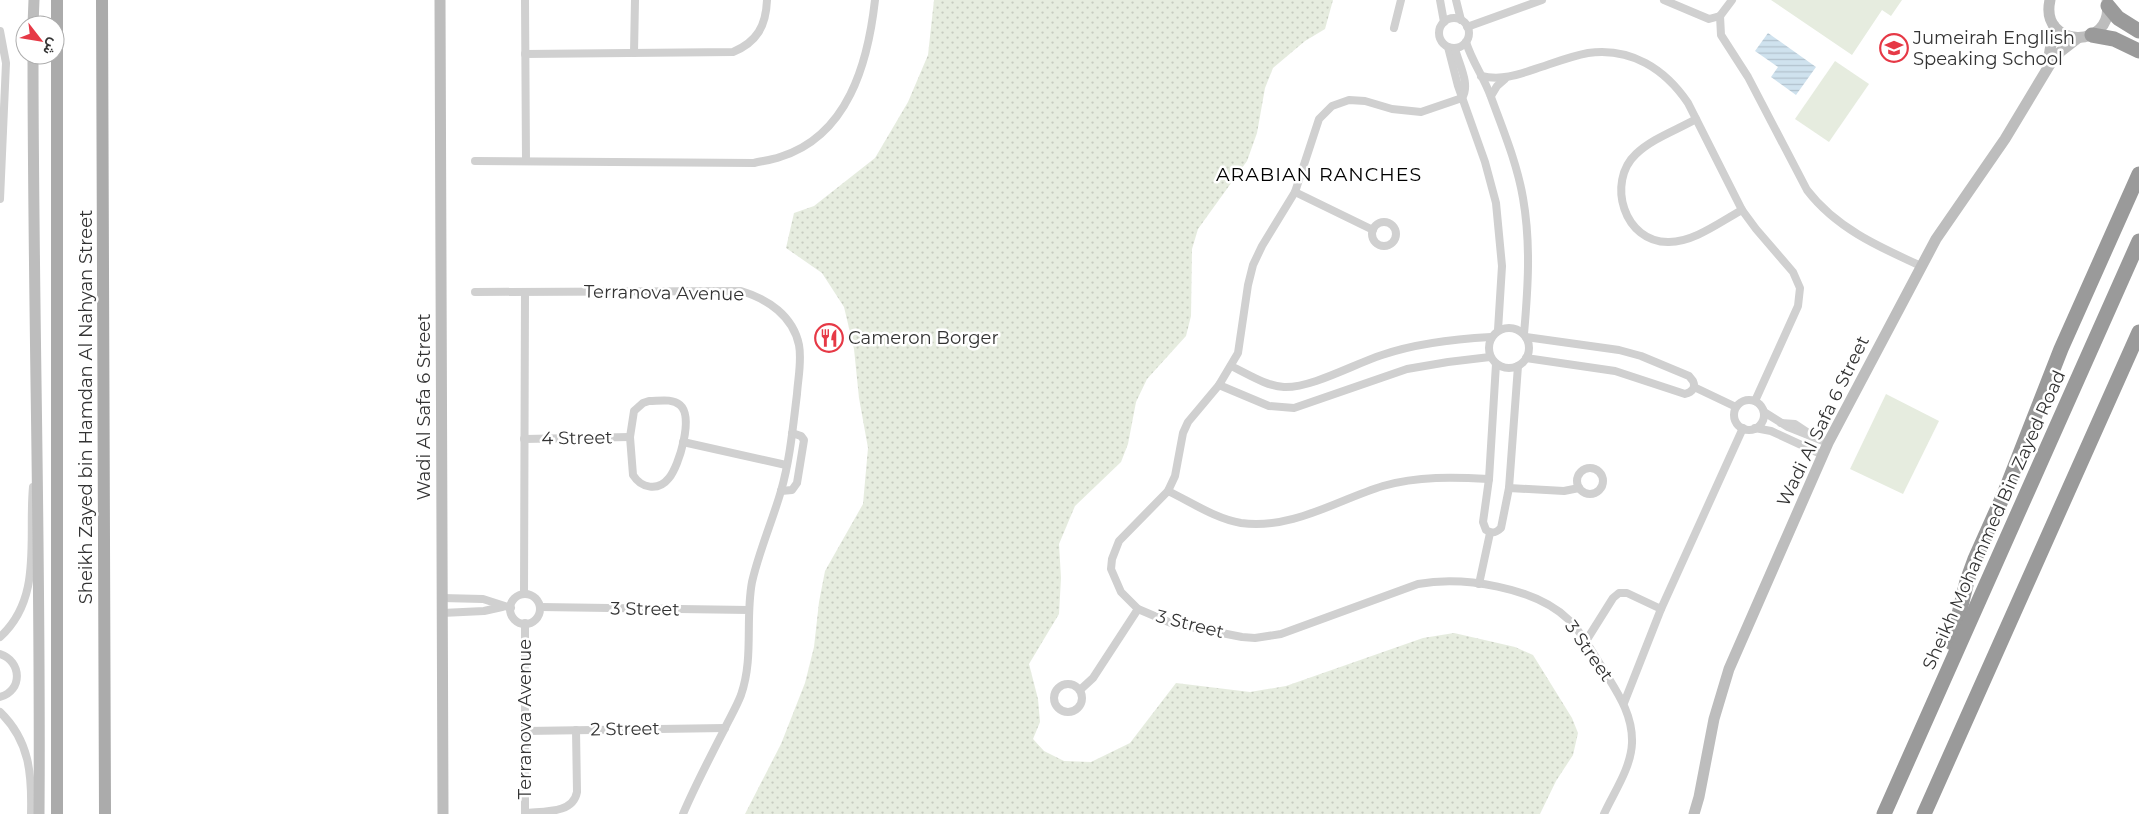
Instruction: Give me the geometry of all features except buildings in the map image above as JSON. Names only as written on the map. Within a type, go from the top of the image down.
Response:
[{"type":"highway","points":[[2107,3],[2118,18],[2139,32],[2131,40],[2137,50]]},
{"type":"highway","points":[[2085,37],[2114,39],[2137,50]]},
{"type":"highway","points":[[1941,684],[1967,581],[1975,559],[2007,485],[2061,349],[2139,174]]},
{"type":"highway","name":"Sheikh Mohammed Bin Zayed Road","points":[[1884,814],[2139,241]]},
{"type":"highway","points":[[1924,814],[2139,332]]},
{"type":"main road","points":[[33,15],[34,0]]},
{"type":"main road","name":"Sheikh Zayed bin Hamdan Al Nahyan Street","points":[[56,814],[57,0]]},
{"type":"main road","name":"Sheikh Zayed bin Hamdan Al Nahyan Street","points":[[102,0],[105,814]]},
{"type":"main road","name":"Wadi Al Safa 6 Street","points":[[440,0],[443,814]]},
{"type":"main road","name":"Wadi Al Safa 6 Street","points":[[2046,70],[2054,26],[2049,11],[2050,0]]},
{"type":"main road","name":"Wadi Al Safa 6 Street","points":[[1694,814],[1714,719],[1729,669],[1828,443],[1921,266],[1948,221],[2005,139],[2046,70],[2060,52],[2104,23],[2107,3]]},
{"type":"main road","points":[[2054,26],[2067,36],[2085,37]]},
{"type":"main road","points":[[33,65],[39,814]]},
{"type":"street","points":[[525,0],[526,161]]},
{"type":"street","points":[[634,53],[635,0]]},
{"type":"street","points":[[525,54],[733,52],[752,42],[760,33],[764,23],[767,0]]},
{"type":"street","points":[[475,161],[754,163],[781,157],[806,146],[828,129],[845,106],[858,82],[866,54],[876,0]]},
{"type":"street","points":[[1394,28],[1401,0]]},
{"type":"street","points":[[1664,0],[1705,18],[1713,19],[1720,16],[1732,0]]},
{"type":"street","points":[[1444,22],[1440,3],[1457,1],[1461,20],[1468,28],[1466,42],[1459,48],[1451,48],[1442,42],[1439,35],[1440,28],[1444,22],[1450,19],[1461,20]]},
{"type":"street","points":[[1468,28],[1520,4],[1537,1]]},
{"type":"street","points":[[1720,16],[1721,35],[1748,77],[1808,190],[1818,204],[1830,216],[1858,235],[1921,266]]},
{"type":"street","points":[[0,31],[5,52],[6,70],[0,199]]},
{"type":"street","points":[[1219,385],[1269,406],[1294,408],[1407,369],[1448,362],[1493,360],[1506,368],[1518,366],[1526,358],[1529,348],[1525,336],[1529,264],[1526,220],[1518,176],[1491,96],[1474,64],[1466,42]]},
{"type":"street","points":[[1451,48],[1465,84],[1462,98],[1485,162],[1499,224],[1502,266],[1498,330]]},
{"type":"street","points":[[1491,96],[1497,86],[1505,79],[1588,53],[1624,54],[1656,68],[1667,77],[1688,103],[1742,210],[1793,272],[1800,288],[1798,306],[1754,400]]},
{"type":"street","points":[[1481,76],[1505,79]]},
{"type":"street","name":"3 Street","points":[[1462,98],[1421,112],[1392,109],[1357,100],[1341,102],[1325,112],[1315,128],[1295,192],[1262,246],[1254,265],[1244,306],[1238,353],[1219,385],[1188,422],[1175,476],[1168,491],[1119,541],[1112,559],[1112,569],[1121,592],[1138,609],[1154,617],[1186,627],[1255,638],[1281,634],[1418,584],[1449,580],[1515,592],[1546,604],[1568,620],[1586,641],[1624,703],[1631,729],[1632,744],[1627,764],[1604,814]]},
{"type":"street","points":[[1696,119],[1649,144],[1636,154],[1626,168],[1620,184],[1621,200],[1626,216],[1637,229],[1651,238],[1667,242],[1684,240],[1742,210]]},
{"type":"street","points":[[1295,192],[1373,230]]},
{"type":"street","name":"Terranova Avenue","points":[[475,292],[728,290],[755,295],[768,302],[788,320],[799,343],[801,356],[792,433],[786,465],[781,490],[755,570],[749,610],[750,638],[747,672],[739,700],[683,814]]},
{"type":"street","points":[[524,594],[525,292]]},
{"type":"street","points":[[1518,366],[1509,488],[1501,528],[1498,531],[1490,532],[1486,530],[1483,522],[1489,479],[1493,360],[1488,344],[1491,337],[1498,330],[1511,327],[1525,336],[1596,346],[1641,356],[1688,376],[1694,381],[1694,388],[1685,394],[1609,369],[1526,358]]},
{"type":"street","points":[[1231,366],[1274,385],[1297,386],[1404,348],[1446,340],[1491,337]]},
{"type":"street","points":[[1694,388],[1736,407]]},
{"type":"street","points":[[669,400],[680,405],[684,410],[686,422],[683,442],[670,478],[657,486],[649,487],[642,485],[633,475],[630,437],[632,417],[638,406],[649,401],[669,400]]},
{"type":"street","points":[[1823,454],[1766,429],[1743,428],[1739,426],[1734,417],[1736,407],[1742,401],[1754,400],[1759,403],[1764,412],[1781,423],[1828,443]]},
{"type":"street","points":[[1755,428],[1762,422],[1764,412]]},
{"type":"street","points":[[1776,433],[1781,423]]},
{"type":"street","points":[[1624,703],[1661,609],[1743,428]]},
{"type":"street","points":[[781,490],[792,490],[797,483],[804,440],[801,436],[792,433]]},
{"type":"street","points":[[1803,445],[1808,434]]},
{"type":"street","name":"4 Street","points":[[524,439],[630,437]]},
{"type":"street","points":[[683,442],[786,465]]},
{"type":"street","points":[[0,637],[18,615],[30,585],[31,508],[37,460]]},
{"type":"street","points":[[1168,491],[1230,521],[1255,523],[1274,522],[1311,514],[1383,486],[1406,481],[1452,477],[1489,479]]},
{"type":"street","points":[[1509,488],[1564,491],[1579,488]]},
{"type":"street","points":[[1479,584],[1490,532]]},
{"type":"street","points":[[1586,641],[1613,598],[1619,593],[1627,593],[1661,609]]},
{"type":"street","points":[[524,594],[535,597],[540,607],[536,619],[525,623],[516,620],[511,608],[515,598],[524,594]]},
{"type":"street","points":[[442,598],[483,600],[499,608]]},
{"type":"street","points":[[462,598],[462,612]]},
{"type":"street","name":"3 Street","points":[[540,607],[749,610]]},
{"type":"street","points":[[442,613],[511,608]]},
{"type":"street","points":[[1080,690],[1093,678],[1138,609]]},
{"type":"street","name":"Terranova Avenue","points":[[525,623],[525,813]]},
{"type":"street","points":[[0,654],[14,663],[18,678],[11,691],[0,697]]},
{"type":"street","points":[[0,712],[15,728],[28,756],[32,777],[32,814]]},
{"type":"street","name":"2 Street","points":[[526,730],[725,728]]},
{"type":"street","points":[[525,813],[562,810],[574,802],[577,792],[576,730]]},
{"type":"shaded area","points":[[934,0],[1333,0],[1325,29],[1305,41],[1273,68],[1265,88],[1257,133],[1247,161],[1198,229],[1192,249],[1191,316],[1186,336],[1147,379],[1136,402],[1128,444],[1121,462],[1075,506],[1059,544],[1061,578],[1059,614],[1029,664],[1038,699],[1040,722],[1033,739],[1044,751],[1064,761],[1091,762],[1130,743],[1176,683],[1250,692],[1286,686],[1423,638],[1454,633],[1515,647],[1533,655],[1572,718],[1578,733],[1573,755],[1556,781],[1540,814],[745,814],[781,744],[805,683],[814,647],[825,571],[863,504],[868,448],[859,398],[854,349],[844,307],[822,273],[786,248],[794,213],[814,206],[875,158],[908,102],[928,55]]},
{"type":"shaded area","points":[[1771,0],[1902,0],[1891,16],[1882,10],[1852,55]]},
{"type":"shaded area","points":[[1835,61],[1869,84],[1829,142],[1795,119]]},
{"type":"shaded area","points":[[1886,394],[1939,421],[1903,494],[1850,469]]},
{"type":"water","points":[[1768,33],[1816,67],[1796,95],[1771,77],[1778,67],[1755,51]]},
{"type":"place","name":"Jumeirah Engllish Speaking School","points":[[1894,48]]},
{"type":"place","name":"Cameron Borger","points":[[829,338]]},
{"type":"district","name":"ARABIAN RANCHES","points":[[1319,174]]}]
